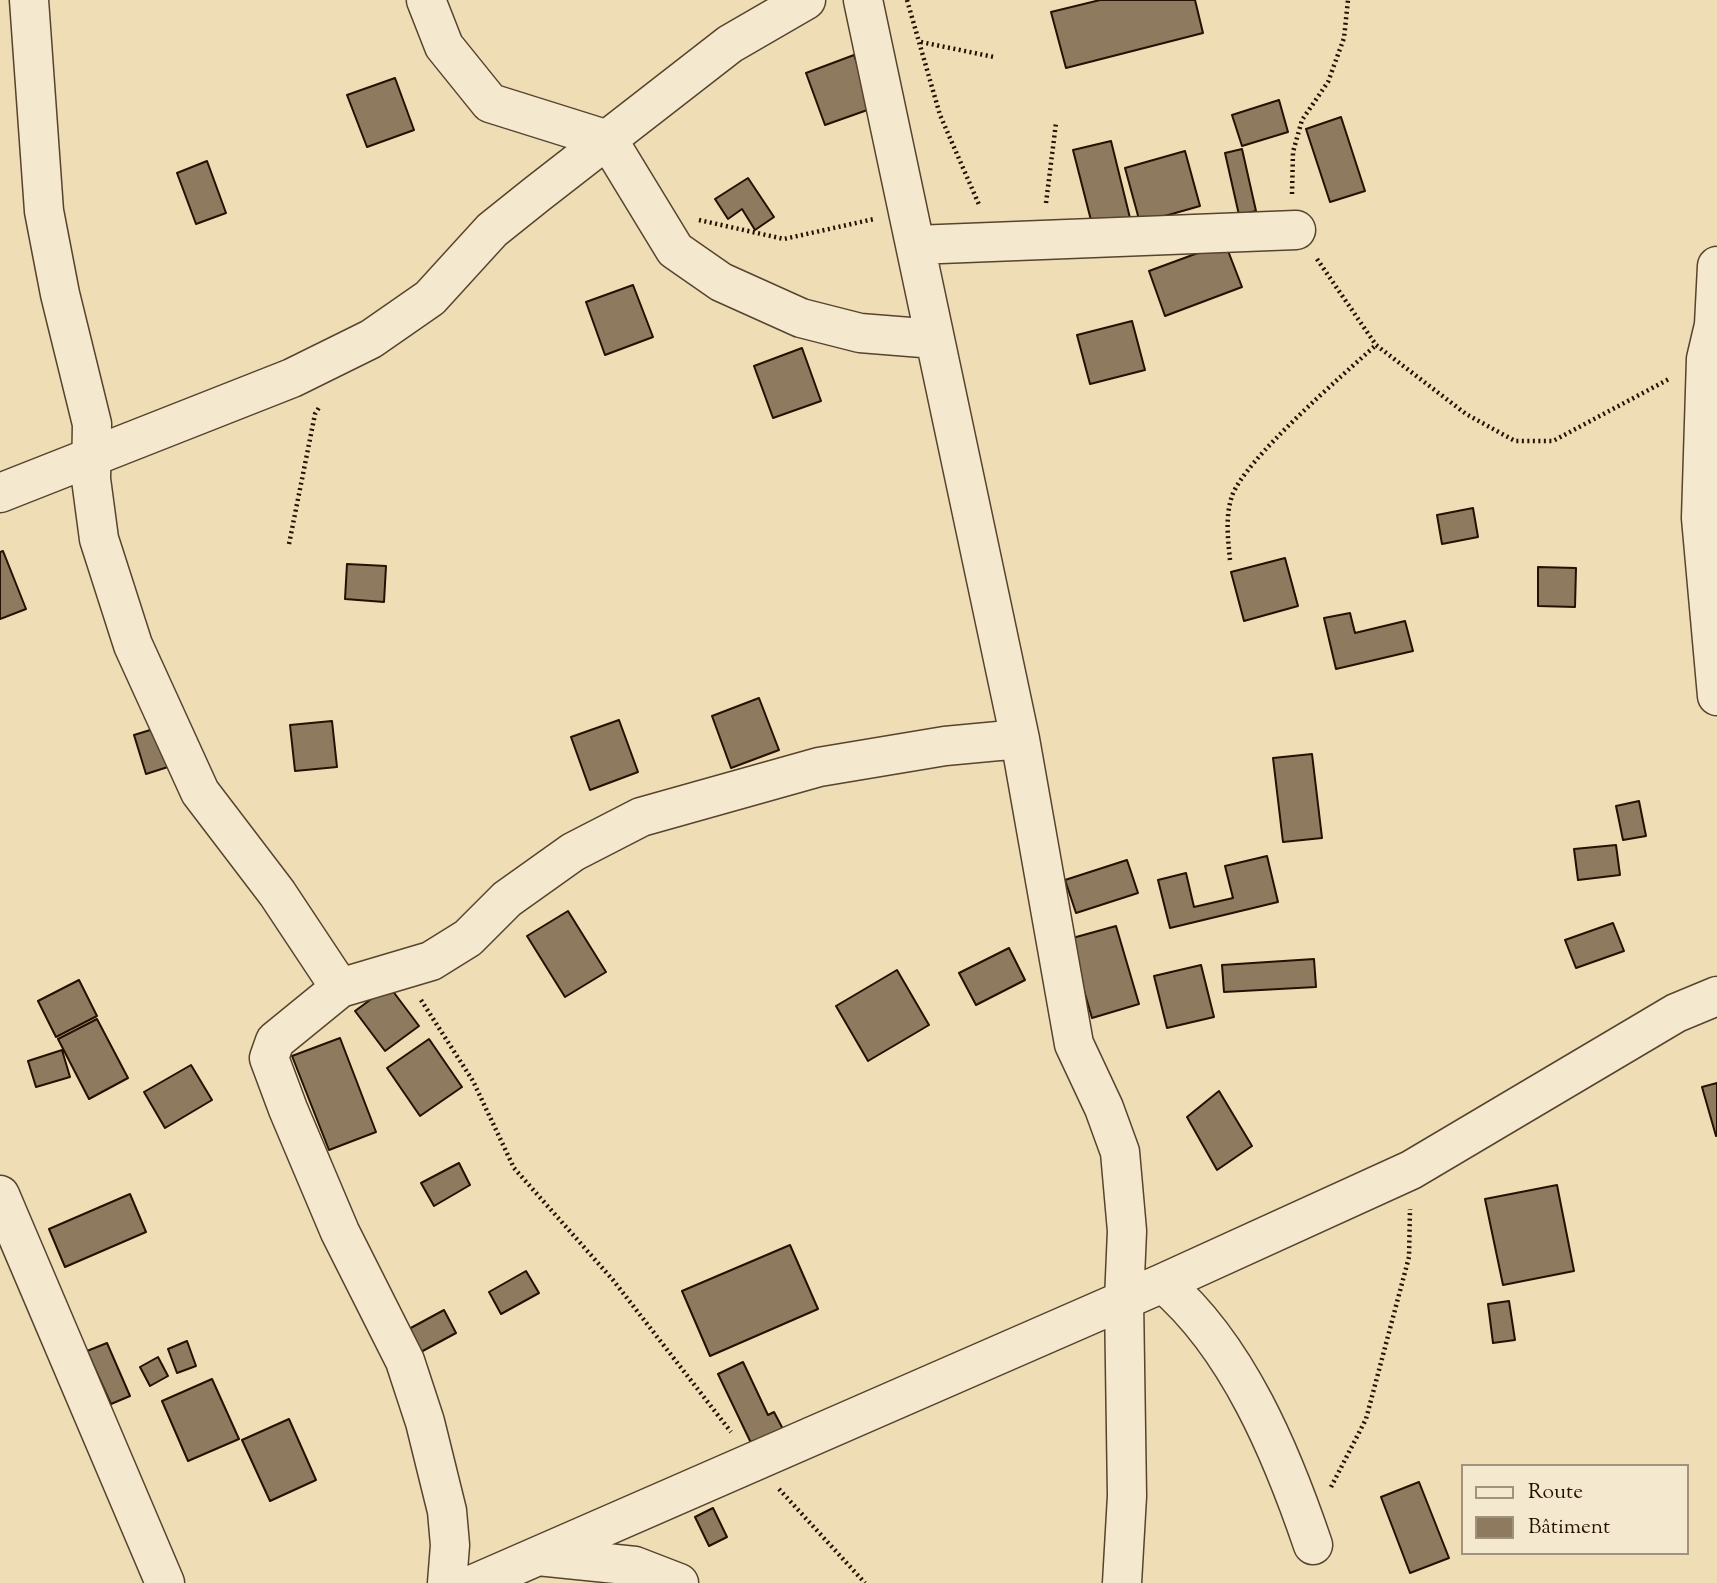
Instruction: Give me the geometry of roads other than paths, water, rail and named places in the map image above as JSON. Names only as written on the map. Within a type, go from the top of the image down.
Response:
[{"type":"street","points":[[29,0],[44,211],[60,294],[92,424],[91,479],[99,539],[133,645],[200,792],[277,893],[340,988]]},
{"type":"street","points":[[426,0],[444,46],[490,103],[608,140],[675,250],[721,282],[813,321],[860,333],[935,339]]},
{"type":"street","points":[[0,493],[292,378],[371,339],[430,298],[492,230],[730,44],[806,0]]},
{"type":"street","points":[[863,0],[1020,739],[1074,1044],[1104,1108],[1120,1152],[1127,1231],[1124,1300],[1127,1496],[1122,1583]]},
{"type":"street","points":[[911,228],[995,243],[1296,230]]},
{"type":"street","points":[[1717,266],[1714,325],[1706,359],[1700,518],[1717,696]]},
{"type":"street","points":[[447,1583],[450,1545],[447,1511],[425,1422],[405,1361],[340,1232],[269,1058],[275,1041],[340,988],[431,961],[468,938],[507,899],[573,852],[641,817],[819,767],[945,746],[1020,739]]},
{"type":"street","points":[[476,1583],[1163,1283],[1411,1170],[1676,1013],[1717,996]]},
{"type":"street","points":[[0,1195],[165,1583]]},
{"type":"street","points":[[1163,1283],[1193,1308],[1250,1399],[1294,1489],[1313,1545]]},
{"type":"street","points":[[538,1556],[635,1566],[679,1583]]}]
